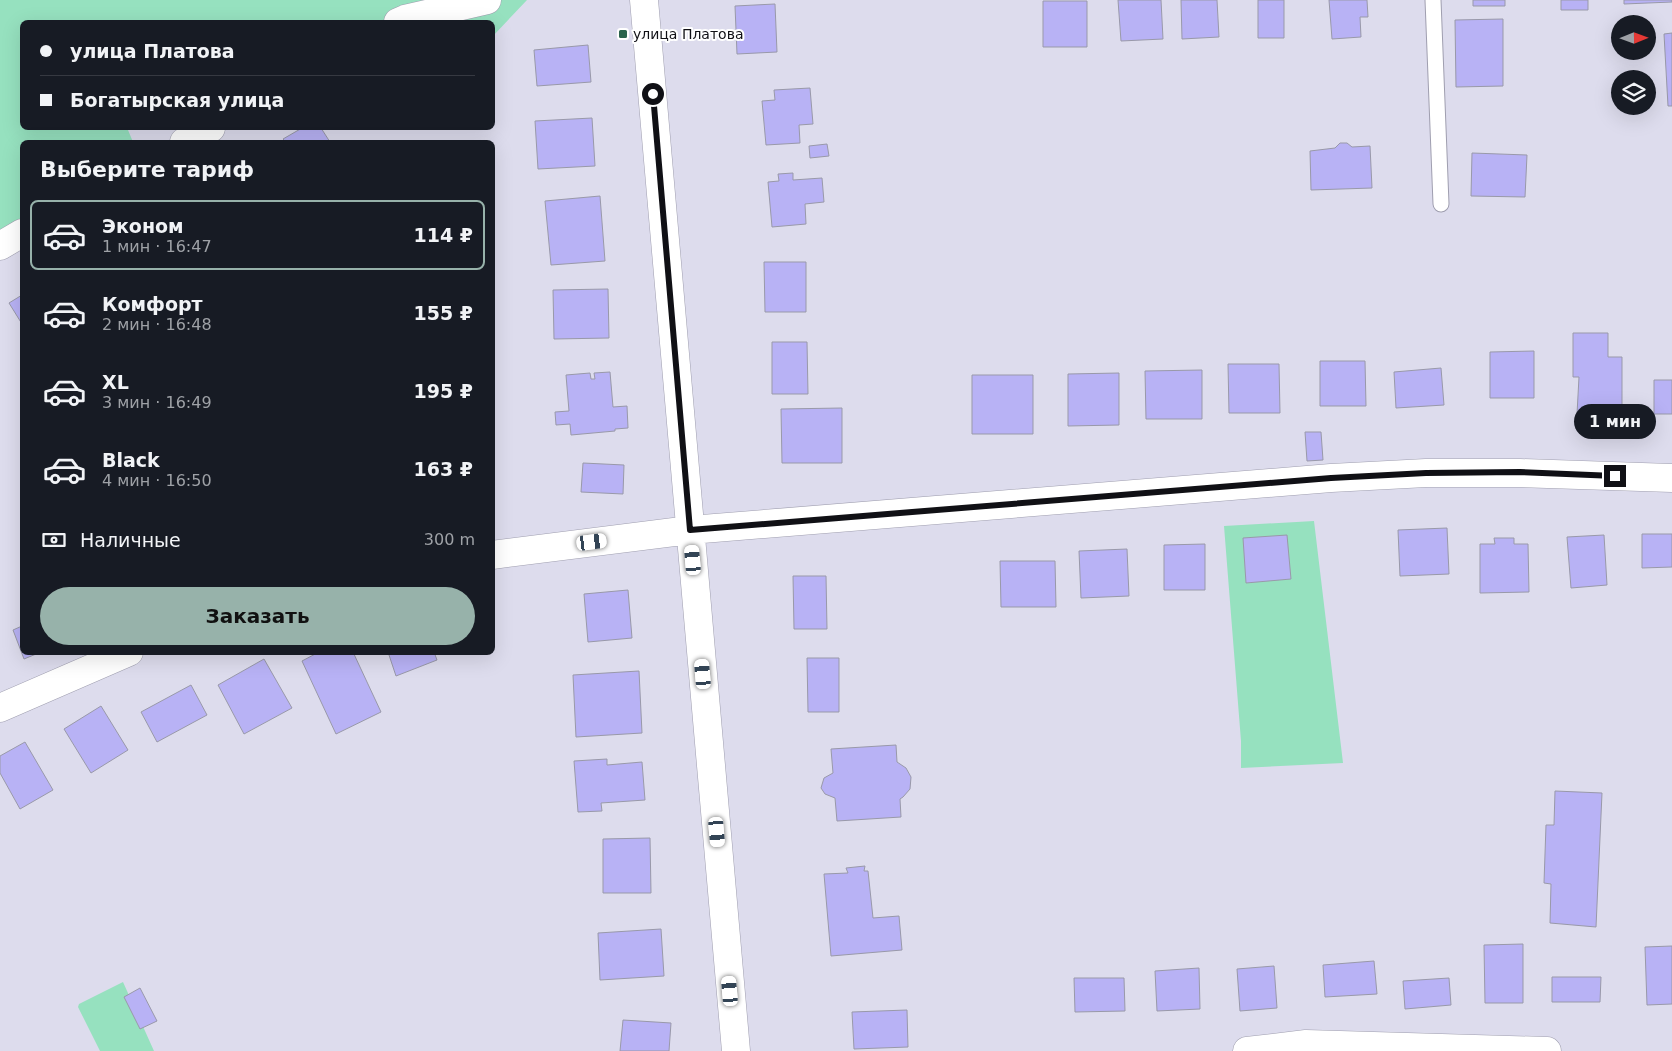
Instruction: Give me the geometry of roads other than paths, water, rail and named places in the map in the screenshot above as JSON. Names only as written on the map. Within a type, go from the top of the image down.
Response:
[{"type":"street","points":[[402,20],[487,0]]},
{"type":"street","points":[[644,0],[736,1051]]},
{"type":"street","points":[[188,140],[207,130]]},
{"type":"street","points":[[0,246],[20,234]]},
{"type":"street","points":[[495,555],[690,530],[1331,478],[1426,473],[1520,472],[1672,478]]},
{"type":"street","points":[[0,708],[122,655]]},
{"type":"street","points":[[1247,1051],[1306,1044],[1547,1051]]},
{"type":"lane","points":[[1433,0],[1441,204]]},
{"type":"place","name":"улица Платова","points":[[623,34]]}]
